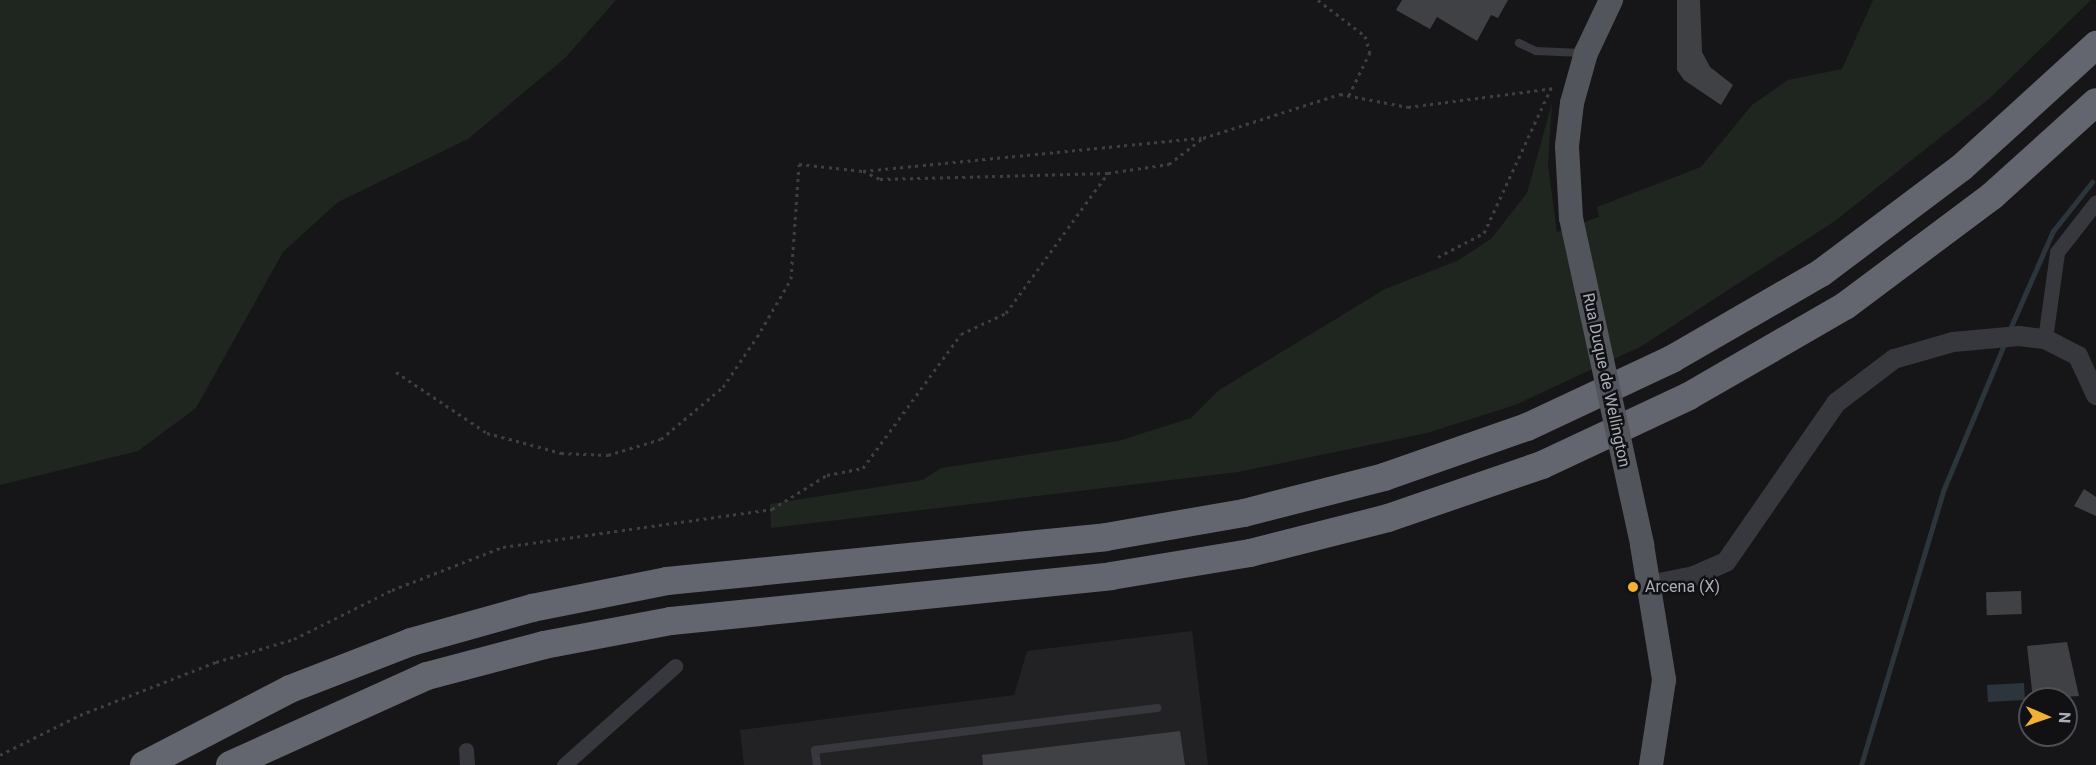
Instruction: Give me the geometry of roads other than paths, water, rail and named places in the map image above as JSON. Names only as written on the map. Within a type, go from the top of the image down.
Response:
[{"type":"highway","points":[[144,765],[290,689],[411,642],[532,608],[667,581],[1106,537],[1244,513],[1384,477],[1527,426],[1672,359],[1821,273],[1961,168],[2096,45]]},
{"type":"highway","points":[[230,765],[427,676],[544,645],[671,621],[1111,576],[1250,554],[1388,518],[1542,465],[1689,396],[1845,306],[1992,196],[2096,102]]},
{"type":"main road","name":"Rua Duque de Wellington","points":[[1611,0],[1586,53],[1576,87],[1567,146],[1571,218],[1642,545],[1664,680],[1651,765]]},
{"type":"street","points":[[2045,339],[2056,252],[2096,202]]},
{"type":"street","points":[[1649,585],[1694,576],[1726,562],[1836,403],[1861,379],[1912,352],[1988,338],[2019,336],[2045,339],[2078,356],[2096,395]]},
{"type":"street","points":[[564,765],[675,666]]},
{"type":"lane","points":[[1519,43],[1536,51],[1586,53]]},
{"type":"lane","points":[[817,765],[815,750],[1157,708]]},
{"type":"waterway","points":[[2009,331],[2053,231],[2092,182]]},
{"type":"waterway","points":[[1861,765],[1943,491],[2005,342]]},
{"type":"place","name":"Arcena (X)","points":[[1633,587]]}]
